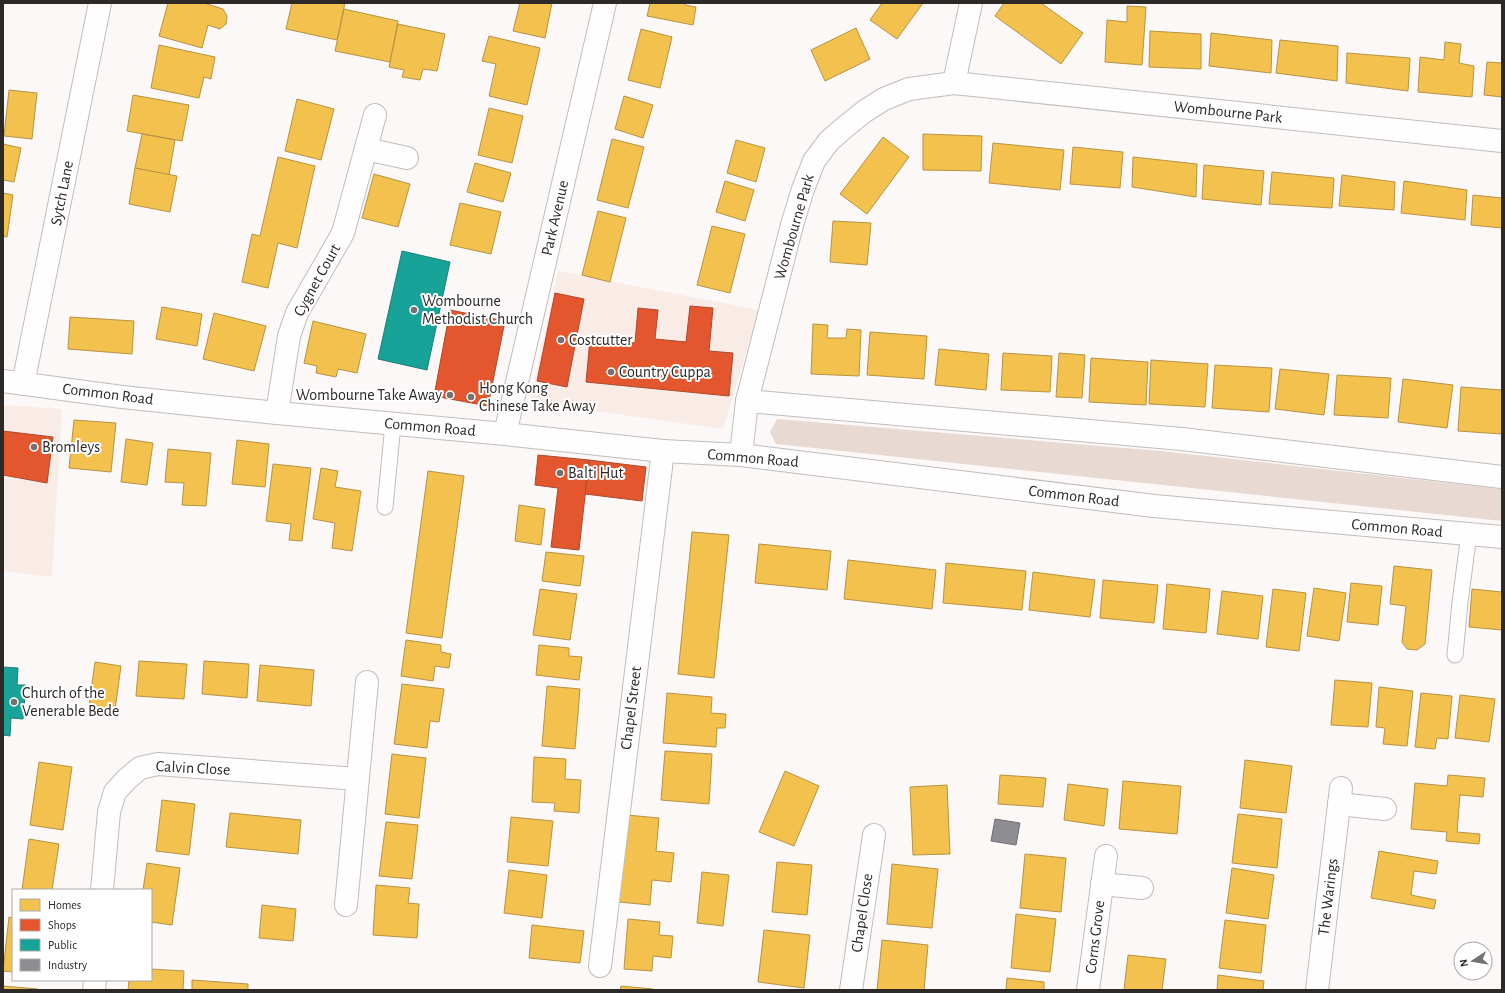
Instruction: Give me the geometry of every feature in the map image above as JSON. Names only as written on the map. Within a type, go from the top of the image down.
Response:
[{"type":"street","name":"Sytch Lane","points":[[13,382],[100,3]]},
{"type":"street","name":"Park Avenue","points":[[505,434],[605,3]]},
{"type":"street","points":[[954,83],[971,3]]},
{"type":"street","name":"Wombourne Park","points":[[741,455],[747,401],[792,225],[803,189],[814,161],[829,142],[845,127],[865,111],[884,99],[909,89],[954,83],[1502,141]]},
{"type":"street","name":"Cygnet Court","points":[[277,414],[291,330],[297,313],[343,233],[375,115]]},
{"type":"street","points":[[366,149],[406,158]]},
{"type":"street","name":"Common Road","points":[[13,382],[122,397],[277,414],[505,434],[663,451],[741,455],[1154,506],[1502,537]]},
{"type":"street","points":[[747,401],[1182,439],[1502,477]]},
{"type":"street","name":"Chapel Street","points":[[600,966],[663,451]]},
{"type":"street","points":[[346,905],[367,682]]},
{"type":"street","name":"Calvin Close","points":[[102,889],[109,812],[115,792],[140,768],[158,764],[357,779]]},
{"type":"street","name":"The Warings","points":[[1317,990],[1340,796],[1385,809]]},
{"type":"street","name":"Chapel Close","points":[[851,990],[874,835]]},
{"type":"street","name":"Corns Grove","points":[[1088,990],[1106,856]]},
{"type":"street","name":"Corns Grove","points":[[1102,884],[1142,888]]},
{"type":"lane","points":[[385,508],[393,424]]},
{"type":"lane","points":[[1455,655],[1469,534]]},
{"type":"shaded area","points":[[558,271],[759,310],[723,429],[530,402]]},
{"type":"shaded area","points":[[3,405],[62,409],[52,577],[3,571]]},
{"type":"shaded area","points":[[777,419],[1161,451],[1502,489],[1502,521],[776,444],[770,432]]},
{"type":"building: Homes","points":[[168,3],[204,3],[223,9],[227,16],[226,24],[220,29],[208,25],[202,48],[159,36]]},
{"type":"building: Homes","points":[[292,3],[345,3],[337,40],[286,29]]},
{"type":"building: Homes","points":[[520,3],[552,3],[545,38],[513,31]]},
{"type":"building: Homes","points":[[650,3],[685,3],[685,5],[696,7],[693,25],[647,16]]},
{"type":"building: Homes","points":[[882,3],[923,3],[897,39],[870,20]]},
{"type":"building: Homes","points":[[1004,3],[1041,3],[1083,33],[1061,64],[995,16]]},
{"type":"building: Homes","points":[[1127,6],[1146,7],[1142,65],[1105,62],[1107,20],[1127,22]]},
{"type":"building: Homes","points":[[344,9],[398,21],[390,62],[335,51]]},
{"type":"building: Homes","points":[[398,24],[445,34],[437,71],[423,69],[420,80],[402,77],[404,70],[389,67]]},
{"type":"building: Homes","points":[[856,28],[870,59],[825,81],[811,50]]},
{"type":"building: Homes","points":[[641,29],[672,37],[660,88],[628,80]]},
{"type":"building: Homes","points":[[1150,31],[1201,34],[1201,69],[1149,67]]},
{"type":"building: Homes","points":[[1211,33],[1272,40],[1271,73],[1209,66]]},
{"type":"building: Homes","points":[[489,36],[540,48],[527,105],[489,96],[496,64],[482,61]]},
{"type":"building: Homes","points":[[1280,40],[1338,46],[1337,81],[1276,73]]},
{"type":"building: Homes","points":[[1445,42],[1461,44],[1459,63],[1474,66],[1472,97],[1418,92],[1420,57],[1444,60]]},
{"type":"building: Homes","points":[[159,45],[215,57],[211,79],[204,77],[199,98],[151,88]]},
{"type":"building: Homes","points":[[1347,53],[1410,58],[1408,91],[1346,83]]},
{"type":"building: Homes","points":[[1487,62],[1502,63],[1502,97],[1484,95]]},
{"type":"building: Homes","points":[[9,90],[37,93],[32,139],[4,136]]},
{"type":"building: Homes","points":[[133,95],[189,105],[182,141],[127,131]]},
{"type":"building: Homes","points":[[624,96],[653,105],[643,138],[615,129]]},
{"type":"building: Homes","points":[[297,99],[334,109],[321,160],[285,151]]},
{"type":"building: Homes","points":[[489,108],[523,116],[512,163],[478,155]]},
{"type":"building: Homes","points":[[142,134],[175,140],[169,175],[135,168]]},
{"type":"building: Homes","points":[[923,134],[982,136],[981,171],[923,170]]},
{"type":"building: Homes","points":[[883,137],[909,157],[867,214],[840,194]]},
{"type":"building: Homes","points":[[612,139],[644,147],[628,208],[597,200]]},
{"type":"building: Homes","points":[[736,140],[765,148],[756,182],[727,173]]},
{"type":"building: Homes","points":[[993,143],[1064,150],[1060,190],[989,183]]},
{"type":"building: Homes","points":[[3,144],[21,148],[14,182],[3,180]]},
{"type":"building: Homes","points":[[1073,147],[1123,152],[1120,188],[1070,184]]},
{"type":"building: Homes","points":[[278,157],[315,166],[297,248],[278,243],[268,288],[242,282],[252,234],[260,236]]},
{"type":"building: Homes","points":[[1133,157],[1197,164],[1196,197],[1132,187]]},
{"type":"building: Homes","points":[[475,163],[511,173],[503,202],[467,192]]},
{"type":"building: Homes","points":[[1204,165],[1264,171],[1261,205],[1202,199]]},
{"type":"building: Homes","points":[[135,168],[177,176],[170,212],[129,204]]},
{"type":"building: Homes","points":[[1272,172],[1334,178],[1332,208],[1269,204]]},
{"type":"building: Homes","points":[[374,174],[410,184],[398,227],[362,218]]},
{"type":"building: Homes","points":[[1342,175],[1395,182],[1394,210],[1339,206]]},
{"type":"building: Homes","points":[[725,181],[754,190],[745,221],[716,212]]},
{"type":"building: Homes","points":[[1404,181],[1467,190],[1465,220],[1401,213]]},
{"type":"building: Homes","points":[[3,193],[13,195],[7,237],[3,236]]},
{"type":"building: Homes","points":[[1473,195],[1502,198],[1502,228],[1471,225]]},
{"type":"building: Homes","points":[[460,203],[501,212],[491,254],[450,245]]},
{"type":"building: Homes","points":[[598,211],[626,218],[610,282],[582,275]]},
{"type":"building: Homes","points":[[833,221],[871,223],[867,265],[830,262]]},
{"type":"building: Homes","points":[[712,226],[745,234],[730,293],[697,285]]},
{"type":"building: Homes","points":[[162,307],[202,314],[197,346],[156,339]]},
{"type":"building: Homes","points":[[214,313],[266,326],[254,371],[203,359]]},
{"type":"building: Homes","points":[[70,317],[134,321],[132,354],[68,349]]},
{"type":"building: Homes","points":[[313,321],[366,334],[357,373],[338,369],[336,377],[316,373],[317,366],[304,363]]},
{"type":"building: Homes","points":[[813,324],[828,325],[827,338],[846,338],[847,329],[861,330],[859,376],[811,374]]},
{"type":"building: Homes","points":[[870,332],[927,336],[924,379],[867,375]]},
{"type":"building: Homes","points":[[939,349],[989,354],[986,390],[935,385]]},
{"type":"building: Homes","points":[[1003,353],[1052,356],[1050,392],[1001,390]]},
{"type":"building: Homes","points":[[1059,353],[1085,355],[1082,398],[1056,397]]},
{"type":"building: Homes","points":[[1091,358],[1148,362],[1146,405],[1089,402]]},
{"type":"building: Homes","points":[[1151,360],[1208,364],[1205,407],[1149,404]]},
{"type":"building: Homes","points":[[1215,365],[1272,368],[1269,412],[1212,408]]},
{"type":"building: Homes","points":[[1280,369],[1329,374],[1324,415],[1275,409]]},
{"type":"building: Homes","points":[[1337,375],[1391,378],[1388,418],[1334,415]]},
{"type":"building: Homes","points":[[1403,379],[1453,385],[1447,428],[1398,422]]},
{"type":"building: Homes","points":[[1461,387],[1502,390],[1502,434],[1458,431]]},
{"type":"building: Homes","points":[[74,420],[116,423],[111,472],[69,468]]},
{"type":"building: Homes","points":[[126,439],[153,443],[147,485],[121,482]]},
{"type":"building: Homes","points":[[237,440],[269,444],[265,487],[232,484]]},
{"type":"building: Homes","points":[[168,449],[211,453],[206,506],[182,505],[184,483],[165,482]]},
{"type":"building: Homes","points":[[273,464],[311,468],[302,541],[289,540],[291,524],[266,521]]},
{"type":"building: Homes","points":[[321,468],[338,471],[335,487],[361,491],[352,551],[332,548],[335,523],[313,519]]},
{"type":"building: Homes","points":[[428,471],[464,476],[442,638],[406,633]]},
{"type":"building: Homes","points":[[519,505],[545,509],[541,545],[515,541]]},
{"type":"building: Homes","points":[[692,532],[729,535],[714,678],[678,674]]},
{"type":"building: Homes","points":[[759,544],[831,551],[827,590],[755,583]]},
{"type":"building: Homes","points":[[546,552],[584,556],[580,586],[542,581]]},
{"type":"building: Homes","points":[[848,560],[936,570],[932,609],[844,599]]},
{"type":"building: Homes","points":[[946,563],[1026,571],[1022,610],[943,603]]},
{"type":"building: Homes","points":[[1394,566],[1432,570],[1425,644],[1417,650],[1407,649],[1402,642],[1406,606],[1390,604]]},
{"type":"building: Homes","points":[[1033,572],[1095,580],[1090,617],[1029,610]]},
{"type":"building: Homes","points":[[1103,580],[1158,585],[1154,623],[1100,618]]},
{"type":"building: Homes","points":[[1351,583],[1382,586],[1378,625],[1347,622]]},
{"type":"building: Homes","points":[[1167,584],[1210,589],[1206,633],[1163,629]]},
{"type":"building: Homes","points":[[1314,588],[1346,593],[1339,641],[1307,636]]},
{"type":"building: Homes","points":[[540,589],[577,594],[570,640],[533,635]]},
{"type":"building: Homes","points":[[1273,589],[1306,593],[1299,651],[1266,647]]},
{"type":"building: Homes","points":[[1472,589],[1502,592],[1502,630],[1469,627]]},
{"type":"building: Homes","points":[[1222,591],[1263,596],[1258,639],[1217,634]]},
{"type":"building: Homes","points":[[406,640],[441,645],[441,652],[451,654],[449,668],[435,666],[433,681],[401,676]]},
{"type":"building: Homes","points":[[539,645],[569,648],[569,656],[582,657],[579,680],[536,675]]},
{"type":"building: Homes","points":[[139,661],[187,664],[184,699],[136,696]]},
{"type":"building: Homes","points":[[204,661],[249,664],[247,698],[202,694]]},
{"type":"building: Homes","points":[[95,662],[121,666],[115,710],[89,706]]},
{"type":"building: Homes","points":[[260,665],[314,670],[311,706],[257,701]]},
{"type":"building: Homes","points":[[1335,680],[1372,683],[1368,727],[1331,725]]},
{"type":"building: Homes","points":[[402,684],[444,689],[439,722],[430,721],[427,748],[394,744]]},
{"type":"building: Homes","points":[[547,686],[580,689],[575,749],[542,746]]},
{"type":"building: Homes","points":[[1379,687],[1413,691],[1407,746],[1383,744],[1385,728],[1376,727]]},
{"type":"building: Homes","points":[[667,693],[712,697],[711,713],[726,714],[725,728],[717,728],[716,747],[663,743]]},
{"type":"building: Homes","points":[[1421,693],[1452,696],[1448,739],[1437,738],[1435,749],[1415,747]]},
{"type":"building: Homes","points":[[1460,695],[1495,699],[1489,742],[1455,738]]},
{"type":"building: Homes","points":[[665,751],[712,754],[709,804],[661,800]]},
{"type":"building: Homes","points":[[392,754],[426,758],[419,818],[385,814]]},
{"type":"building: Homes","points":[[534,757],[566,759],[565,779],[581,780],[579,813],[554,811],[555,803],[532,802]]},
{"type":"building: Homes","points":[[1245,760],[1292,766],[1286,813],[1240,808]]},
{"type":"building: Homes","points":[[39,762],[72,767],[63,830],[30,825]]},
{"type":"building: Homes","points":[[785,771],[819,786],[794,846],[759,832]]},
{"type":"building: Homes","points":[[1000,775],[1046,778],[1043,807],[998,804]]},
{"type":"building: Homes","points":[[1448,775],[1485,778],[1483,797],[1460,795],[1457,832],[1480,834],[1479,844],[1446,841],[1447,832],[1411,829],[1415,783],[1447,786]]},
{"type":"building: Homes","points":[[1123,781],[1181,786],[1177,834],[1119,829]]},
{"type":"building: Homes","points":[[1068,784],[1108,789],[1104,826],[1064,820]]},
{"type":"building: Homes","points":[[947,785],[950,854],[913,855],[910,787]]},
{"type":"building: Homes","points":[[162,800],[195,804],[189,855],[156,851]]},
{"type":"building: Homes","points":[[230,813],[301,820],[298,854],[226,847]]},
{"type":"building: Homes","points":[[1238,814],[1282,819],[1277,868],[1232,863]]},
{"type":"building: Homes","points":[[627,815],[659,818],[656,851],[674,853],[671,882],[652,880],[650,905],[619,902]]},
{"type":"building: Homes","points":[[511,817],[553,821],[548,866],[507,862]]},
{"type":"building: Homes","points":[[386,822],[418,825],[412,879],[379,876]]},
{"type":"building: Homes","points":[[29,839],[59,844],[52,889],[22,889]]},
{"type":"building: Homes","points":[[1379,851],[1438,861],[1436,874],[1414,871],[1411,895],[1436,900],[1434,909],[1371,898]]},
{"type":"building: Homes","points":[[1025,854],[1066,858],[1061,912],[1020,908]]},
{"type":"building: Homes","points":[[777,862],[812,865],[807,915],[772,912]]},
{"type":"building: Homes","points":[[147,863],[180,868],[172,925],[152,922],[152,889],[143,889]]},
{"type":"building: Homes","points":[[892,864],[938,869],[932,928],[887,924]]},
{"type":"building: Homes","points":[[1232,868],[1274,875],[1268,919],[1226,913]]},
{"type":"building: Homes","points":[[509,870],[547,875],[542,918],[504,913]]},
{"type":"building: Homes","points":[[702,872],[729,875],[723,926],[697,923]]},
{"type":"building: Homes","points":[[376,885],[410,888],[408,903],[419,904],[417,938],[373,935]]},
{"type":"building: Homes","points":[[262,905],[296,909],[293,941],[259,938]]},
{"type":"building: Homes","points":[[1016,914],[1056,919],[1050,972],[1011,968]]},
{"type":"building: Homes","points":[[9,917],[12,918],[12,972],[3,971]]},
{"type":"building: Homes","points":[[628,919],[660,922],[659,935],[673,936],[671,958],[653,956],[652,971],[624,969]]},
{"type":"building: Homes","points":[[1225,920],[1266,925],[1261,973],[1219,968]]},
{"type":"building: Homes","points":[[532,925],[584,931],[580,963],[529,958]]},
{"type":"building: Homes","points":[[764,930],[810,935],[804,988],[758,982]]},
{"type":"building: Homes","points":[[882,940],[928,945],[924,990],[877,990]]},
{"type":"building: Homes","points":[[1128,955],[1166,959],[1162,990],[1124,990]]},
{"type":"building: Homes","points":[[152,969],[184,971],[183,990],[128,990],[129,981],[152,981]]},
{"type":"building: Homes","points":[[1218,975],[1264,981],[1263,990],[1217,990]]},
{"type":"building: Homes","points":[[1007,978],[1044,982],[1044,990],[1006,990]]},
{"type":"building: Homes","points":[[192,980],[248,984],[248,990],[192,990]]},
{"type":"building: Homes","points":[[3,986],[38,989],[38,990],[3,990]]},
{"type":"building: Homes","points":[[621,986],[653,989],[653,990],[620,990]]},
{"type":"building: Shops","name":"Costcutter","points":[[555,293],[584,299],[567,387],[537,381]]},
{"type":"building: Shops","points":[[690,306],[713,308],[709,351],[733,353],[729,396],[586,382],[590,339],[635,343],[638,308],[658,310],[655,339],[686,342]]},
{"type":"building: Shops","points":[[450,310],[505,321],[488,406],[434,396]]},
{"type":"building: Shops","points":[[3,431],[53,437],[47,483],[3,475]]},
{"type":"building: Shops","points":[[538,455],[589,460],[579,550],[551,547],[558,488],[535,485]]},
{"type":"building: Shops","points":[[589,460],[646,467],[642,501],[585,494]]},
{"type":"building: Public","name":"Wombourne Methodist Church","points":[[402,251],[450,262],[427,370],[378,359]]},
{"type":"building: Public","name":"Church of the Venerable Bede","points":[[3,667],[18,668],[17,685],[26,685],[23,719],[11,718],[10,736],[3,735]]},
{"type":"building: Industry","points":[[995,819],[1020,823],[1016,845],[991,841]]},
{"type":"place","name":"Wombourne Methodist Church","points":[[414,310]]},
{"type":"place","name":"Costcutter","points":[[561,340]]},
{"type":"place","name":"Country Cuppa","points":[[611,372]]},
{"type":"place","name":"Wombourne Take Away","points":[[450,395]]},
{"type":"place","name":"Hong Kong Chinese Take Away","points":[[471,397]]},
{"type":"place","name":"Bromleys","points":[[34,447]]},
{"type":"place","name":"Balti Hut","points":[[560,473]]},
{"type":"place","name":"Church of the Venerable Bede","points":[[14,702]]}]
